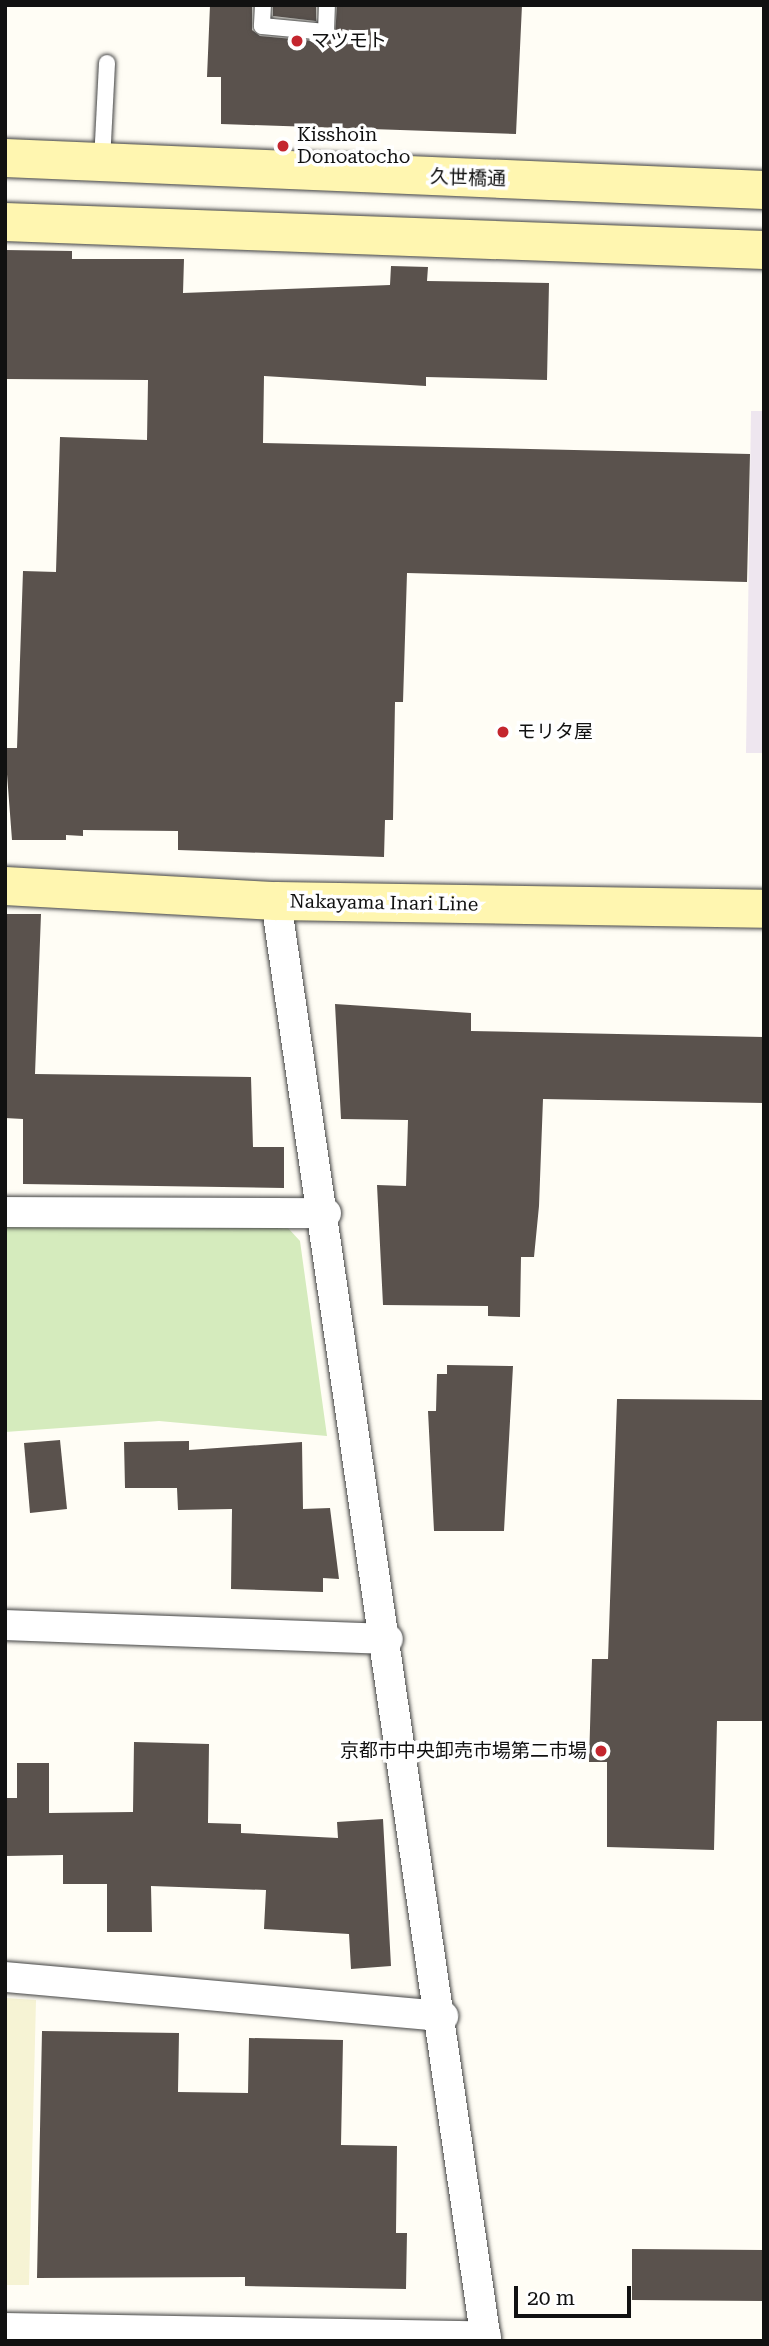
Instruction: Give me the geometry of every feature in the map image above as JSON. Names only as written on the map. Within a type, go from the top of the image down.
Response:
[{"type":"street","name":"久世橋通","points":[[5,158],[764,190]]},
{"type":"street","points":[[5,222],[764,250]]},
{"type":"street","name":"Nakayama Inari Line","points":[[5,886],[276,901],[764,909]]},
{"type":"street","points":[[5,2328],[486,2338],[443,2016],[326,1213],[276,901]]},
{"type":"street","points":[[5,1212],[326,1213]]},
{"type":"street","points":[[5,1625],[388,1639]]},
{"type":"street","points":[[5,1977],[443,2016]]},
{"type":"lane","points":[[263,5],[262,26],[326,32],[327,5]]},
{"type":"lane","points":[[102,162],[107,63]]},
{"type":"shaded area","points":[[751,411],[764,411],[764,753],[746,753]]},
{"type":"shaded area","points":[[5,1998],[36,2000],[29,2285],[5,2285]]},
{"type":"green space","points":[[5,1226],[288,1228],[300,1241],[327,1436],[159,1421],[5,1432]]},
{"type":"building","points":[[210,5],[252,5],[252,30],[260,36],[325,42],[335,37],[337,5],[522,5],[516,134],[221,124],[221,77],[207,77]]},
{"type":"building","points":[[273,5],[316,5],[316,21],[273,16]]},
{"type":"building","points":[[5,250],[72,251],[72,259],[184,259],[183,293],[390,285],[391,266],[428,267],[427,281],[549,283],[547,380],[426,377],[426,386],[264,376],[263,443],[750,454],[747,582],[407,573],[403,702],[395,702],[393,820],[385,820],[384,857],[178,850],[178,831],[83,830],[83,836],[66,835],[66,840],[12,840],[5,748],[17,748],[23,571],[56,572],[60,437],[147,440],[148,380],[5,379]]},
{"type":"building","points":[[5,914],[41,914],[35,1074],[251,1077],[253,1147],[284,1147],[284,1188],[23,1184],[23,1119],[5,1118]]},
{"type":"building","points":[[335,1004],[471,1013],[471,1031],[764,1037],[764,1103],[543,1099],[534,1257],[521,1257],[520,1317],[488,1316],[488,1306],[383,1305],[377,1185],[406,1186],[408,1120],[341,1119]]},
{"type":"building","points":[[447,1365],[513,1366],[504,1531],[434,1531],[428,1411],[436,1411],[437,1374],[447,1374]]},
{"type":"building","points":[[617,1399],[764,1400],[764,1721],[717,1721],[714,1850],[607,1847],[607,1762],[589,1762],[592,1659],[608,1659]]},
{"type":"building","points":[[60,1440],[67,1509],[30,1513],[24,1443]]},
{"type":"building","points":[[189,1441],[189,1450],[302,1442],[303,1509],[330,1508],[339,1579],[323,1578],[323,1592],[231,1589],[232,1509],[178,1510],[177,1488],[125,1488],[124,1442]]},
{"type":"building","points":[[134,1742],[209,1744],[208,1823],[241,1824],[241,1833],[338,1838],[337,1822],[383,1819],[391,1966],[351,1969],[349,1934],[264,1929],[266,1890],[151,1886],[152,1932],[107,1932],[107,1884],[63,1884],[63,1855],[5,1856],[5,1798],[17,1798],[17,1763],[49,1763],[49,1813],[133,1812]]},
{"type":"building","points":[[42,2031],[179,2033],[178,2092],[248,2093],[249,2038],[343,2040],[341,2145],[397,2146],[396,2233],[407,2233],[406,2289],[245,2286],[245,2277],[37,2278]]},
{"type":"building","points":[[632,2249],[764,2250],[764,2301],[632,2300]]},
{"type":"place","name":"マツモト","points":[[297,41]]},
{"type":"place","name":"Kisshoin Donoatocho","points":[[283,146]]},
{"type":"place","name":"モリタ屋","points":[[503,732]]},
{"type":"place","name":"京都市中央卸売市場第二市場","points":[[601,1751]]}]
